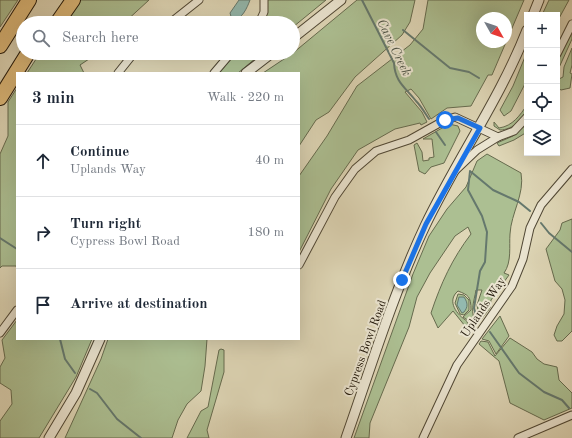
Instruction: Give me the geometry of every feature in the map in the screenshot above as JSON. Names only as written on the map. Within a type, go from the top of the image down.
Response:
[{"type":"highway","points":[[19,16],[29,0]]},
{"type":"highway","points":[[51,16],[61,0]]},
{"type":"highway","points":[[62,16],[73,0]]},
{"type":"highway","points":[[0,46],[16,21]]},
{"type":"highway","points":[[16,72],[24,60]]},
{"type":"highway","points":[[22,72],[31,60]]},
{"type":"highway","points":[[0,99],[16,73]]},
{"type":"highway","points":[[0,99],[16,79]]},
{"type":"street","points":[[179,16],[199,0]]},
{"type":"street","points":[[262,16],[264,12],[264,0]]},
{"type":"street","points":[[300,32],[340,0]]},
{"type":"street","points":[[534,12],[539,0]]},
{"type":"street","points":[[560,48],[572,24]]},
{"type":"street","name":"Cypress Bowl Road","points":[[346,438],[414,252],[455,171],[480,128],[505,80],[524,37]]},
{"type":"street","points":[[119,72],[128,60]]},
{"type":"street","points":[[215,72],[225,60]]},
{"type":"street","points":[[247,72],[263,60]]},
{"type":"street","points":[[300,263],[335,197],[355,170],[376,151],[409,140],[451,118],[458,118],[498,136]]},
{"type":"street","points":[[455,171],[477,150],[498,136],[514,131],[524,120]]},
{"type":"street","name":"Uplands Way","points":[[423,438],[457,365],[512,286],[523,259],[530,228],[541,205],[572,169]]},
{"type":"street","points":[[0,333],[16,311]]},
{"type":"street","points":[[49,438],[80,386],[100,340]]},
{"type":"street","points":[[518,438],[572,415]]},
{"type":"green space","points":[[0,0],[18,0],[0,27]]},
{"type":"green space","points":[[76,0],[149,0],[132,16],[66,16]]},
{"type":"green space","points":[[266,0],[326,0],[300,21],[300,16],[263,16]]},
{"type":"green space","points":[[357,0],[415,0],[410,22],[402,35],[355,77],[329,112],[316,120],[300,144],[300,72],[264,72],[282,60],[300,60],[300,47]]},
{"type":"green space","points":[[428,0],[524,0],[512,28],[512,12],[476,12],[476,48],[504,48],[492,75],[488,75],[471,106],[447,108],[431,119],[419,98],[411,89],[405,92],[422,112],[427,122],[421,125],[420,123],[395,129],[358,150],[331,189],[300,250],[300,175],[327,136],[357,86],[410,45],[423,29]]},
{"type":"green space","points":[[549,0],[569,0],[560,16],[560,12],[543,12]]},
{"type":"green space","points":[[572,30],[572,39],[560,65],[560,56]]},
{"type":"green space","points":[[572,48],[572,65],[570,73],[572,74],[570,88],[561,90],[560,78],[563,77],[564,67]]},
{"type":"green space","points":[[524,59],[524,86],[511,111],[504,116],[500,110],[513,86]]},
{"type":"green space","points":[[35,60],[88,60],[80,65],[84,72],[28,72]]},
{"type":"green space","points":[[229,60],[254,60],[239,72],[219,72]]},
{"type":"green space","points":[[16,90],[16,266],[2,266],[0,268],[0,154],[8,136],[8,102]]},
{"type":"green space","points":[[524,110],[522,119],[514,126],[500,130],[494,126],[494,122],[499,128],[504,127],[516,120]]},
{"type":"green space","points":[[449,124],[458,126],[460,131],[444,163],[431,167],[425,174],[419,171],[414,145],[417,143],[422,152],[423,161],[434,157],[432,139],[423,139]]},
{"type":"green space","points":[[524,127],[524,134],[514,140],[499,146],[497,143],[513,136]]},
{"type":"green space","points":[[487,154],[521,173],[522,181],[520,196],[511,226],[510,254],[507,269],[504,273],[509,275],[491,300],[490,308],[480,321],[477,305],[482,290],[476,290],[473,303],[473,316],[477,324],[472,331],[469,321],[463,317],[471,310],[470,299],[467,295],[458,291],[453,299],[454,308],[460,315],[467,321],[469,331],[453,311],[438,328],[431,313],[443,281],[464,243],[471,234],[468,227],[455,236],[430,273],[417,297],[409,327],[370,423],[369,438],[354,438],[413,274],[429,236],[447,209],[466,187],[477,161]]},
{"type":"green space","points":[[572,219],[572,331],[562,341],[557,341],[554,335],[564,314],[565,300],[562,289],[555,281],[546,249],[560,230],[562,223]]},
{"type":"green space","points":[[458,294],[464,295],[469,300],[469,310],[464,315],[460,314],[455,303]]},
{"type":"green space","points":[[500,316],[509,336],[496,354],[489,341],[482,339]]},
{"type":"green space","points":[[16,321],[16,340],[92,340],[76,377],[39,438],[0,438],[0,421],[12,404],[11,390],[0,383],[0,367],[5,358],[2,340]]},
{"type":"green space","points":[[510,338],[532,352],[537,359],[544,364],[557,367],[559,380],[572,393],[572,408],[544,420],[510,403],[499,361],[479,344],[481,341],[488,342],[495,356]]},
{"type":"green space","points":[[108,340],[207,340],[201,391],[187,404],[178,420],[172,438],[65,438],[101,359]]},
{"type":"green space","points":[[219,350],[224,350],[224,372],[207,430],[209,438],[187,438],[201,411],[208,407]]},
{"type":"water","points":[[239,0],[250,0],[246,10],[241,16],[231,16],[230,13]]},
{"type":"water","points":[[459,297],[464,297],[467,303],[464,312],[462,313],[457,305]]},
{"type":"waterway","name":"Cave Creek","points":[[362,0],[394,63],[398,80],[420,105],[429,119]]},
{"type":"waterway","points":[[403,30],[450,68],[469,72],[479,78]]},
{"type":"waterway","name":"Cave Creek","points":[[436,132],[445,145]]},
{"type":"waterway","points":[[478,323],[474,308],[480,271],[485,262],[487,232],[482,216],[468,190],[470,171],[493,190],[519,202],[530,211]]},
{"type":"waterway","name":"Cave Creek","points":[[541,223],[549,233],[572,252]]},
{"type":"waterway","points":[[0,238],[16,248]]},
{"type":"waterway","points":[[490,332],[519,373],[544,392],[562,400],[569,408]]},
{"type":"waterway","points":[[60,340],[65,359],[75,373]]},
{"type":"waterway","points":[[90,389],[97,393],[117,419],[141,438]]},
{"type":"route","points":[[402,280],[426,224],[480,128],[455,117],[445,120]]}]
